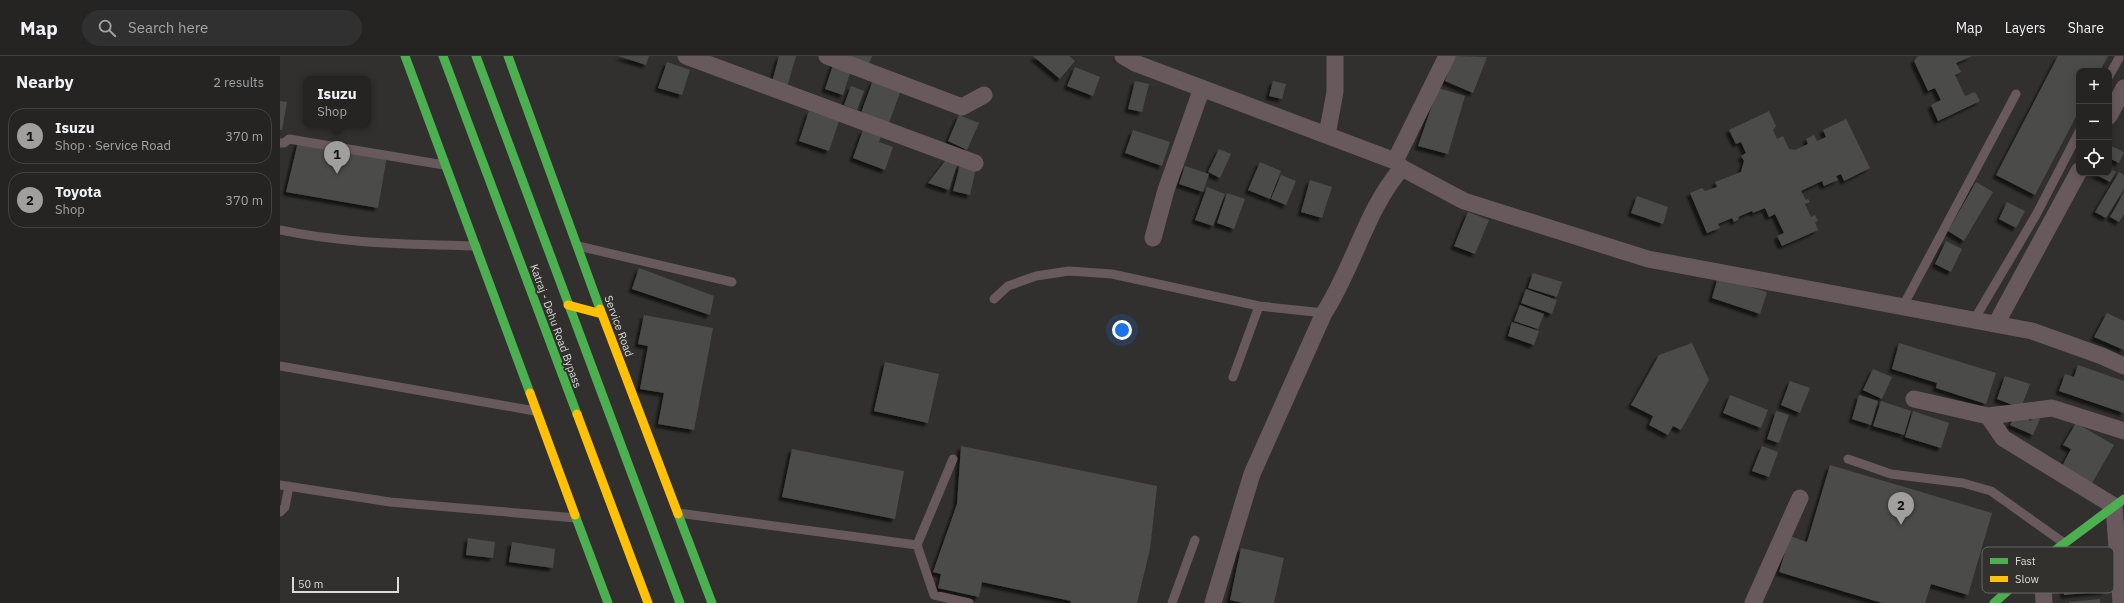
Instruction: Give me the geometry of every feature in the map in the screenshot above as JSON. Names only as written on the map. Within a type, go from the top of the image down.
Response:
[{"type":"main road","points":[[405,56],[608,603]]},
{"type":"main road","name":"Katraj - Dehu Road Bypass","points":[[443,56],[648,603]]},
{"type":"main road","name":"Katraj - Dehu Road Bypass","points":[[476,56],[680,603]]},
{"type":"main road","name":"Service Road","points":[[508,56],[602,314],[712,603]]},
{"type":"main road","points":[[568,305],[602,314]]},
{"type":"main road","points":[[2061,547],[2119,503]]},
{"type":"main road","points":[[1994,603],[2005,593]]},
{"type":"street","points":[[686,56],[974,163]]},
{"type":"street","points":[[827,56],[962,107],[984,95]]},
{"type":"street","points":[[1123,56],[1135,63],[1399,165],[1464,201],[1648,259],[2032,331],[2102,356],[2124,366]]},
{"type":"street","points":[[1327,136],[1335,92],[1335,56]]},
{"type":"street","points":[[1213,603],[1252,474],[1324,313],[1338,292],[1388,184],[1399,165],[1447,56]]},
{"type":"street","points":[[1153,238],[1166,190],[1202,88]]},
{"type":"street","points":[[2112,110],[2124,88]]},
{"type":"street","points":[[1996,324],[2076,176]]},
{"type":"street","points":[[1914,399],[1988,416],[2052,408],[2124,430]]},
{"type":"street","points":[[1988,416],[2004,438],[2119,503],[2121,603]]},
{"type":"street","points":[[1753,603],[1800,498]]},
{"type":"street","points":[[2044,593],[2044,603]]},
{"type":"lane","points":[[2112,71],[2119,58]]},
{"type":"lane","points":[[1903,306],[2016,94]]},
{"type":"lane","points":[[280,142],[284,143],[289,138],[446,165]]},
{"type":"lane","points":[[1974,320],[2036,215],[2076,138]]},
{"type":"lane","points":[[280,230],[308,236],[396,244],[476,246]]},
{"type":"lane","points":[[577,246],[732,282]]},
{"type":"lane","points":[[994,299],[1008,286],[1036,276],[1069,271],[1112,274],[1259,306],[1324,313]]},
{"type":"lane","points":[[1233,377],[1259,306]]},
{"type":"lane","points":[[280,366],[536,412]]},
{"type":"lane","points":[[953,459],[917,545],[934,594],[970,603]]},
{"type":"lane","points":[[1848,459],[1891,474],[1963,483],[1991,491],[2065,544]]},
{"type":"lane","points":[[280,512],[285,508],[285,486],[390,502],[576,518]]},
{"type":"lane","points":[[677,513],[917,545]]},
{"type":"lane","points":[[1172,603],[1195,540]]},
{"type":"building","points":[[618,56],[649,56],[646,65]]},
{"type":"building","points":[[779,56],[796,56],[787,87],[772,82]]},
{"type":"building","points":[[844,56],[872,56],[868,67]]},
{"type":"building","points":[[1033,56],[1069,56],[1075,61],[1060,79]]},
{"type":"building","points":[[1454,56],[1487,57],[1473,93],[1445,81]]},
{"type":"building","points":[[1918,56],[1972,56],[1956,63],[1961,72],[1955,75],[1965,96],[1975,92],[1980,101],[1938,121],[1931,105],[1941,100],[1935,88],[1928,91],[1914,61]]},
{"type":"building","points":[[2058,56],[2108,56],[2102,68],[2076,68],[2076,117],[2035,195],[1996,175]]},
{"type":"building","points":[[667,62],[690,70],[682,95],[658,88]]},
{"type":"building","points":[[834,62],[852,67],[843,95],[825,89]]},
{"type":"building","points":[[1075,67],[1100,77],[1093,96],[1067,86]]},
{"type":"building","points":[[873,80],[901,90],[889,123],[861,113]]},
{"type":"building","points":[[1135,81],[1149,84],[1142,112],[1128,109]]},
{"type":"building","points":[[1273,81],[1286,84],[1282,99],[1269,96]]},
{"type":"building","points":[[851,86],[864,91],[857,110],[844,105]]},
{"type":"building","points":[[1438,88],[1465,96],[1448,154],[1418,146]]},
{"type":"building","points":[[280,101],[287,102],[282,130],[280,130]]},
{"type":"building","points":[[809,111],[839,121],[829,151],[799,141]]},
{"type":"building","points":[[1769,111],[1776,126],[1773,130],[1777,139],[1783,136],[1789,149],[1795,150],[1808,144],[1806,139],[1814,135],[1817,141],[1826,137],[1823,130],[1846,119],[1870,168],[1844,181],[1841,174],[1836,176],[1838,180],[1824,186],[1822,181],[1801,191],[1806,200],[1808,199],[1810,202],[1805,204],[1811,217],[1815,215],[1818,221],[1815,222],[1818,230],[1782,246],[1777,236],[1784,233],[1775,214],[1769,217],[1765,208],[1753,213],[1752,211],[1738,217],[1739,219],[1734,222],[1732,218],[1718,224],[1720,228],[1707,233],[1690,193],[1702,188],[1705,191],[1717,187],[1715,182],[1741,172],[1744,161],[1741,156],[1746,153],[1741,142],[1736,144],[1729,130]]},
{"type":"building","points":[[959,115],[979,123],[967,150],[948,141]]},
{"type":"building","points":[[863,130],[881,136],[879,142],[893,147],[885,170],[853,158]]},
{"type":"building","points":[[1133,130],[1170,142],[1162,166],[1125,153]]},
{"type":"building","points":[[298,142],[387,156],[378,208],[286,192]]},
{"type":"building","points":[[2112,146],[2124,152],[2119,163],[2112,160]]},
{"type":"building","points":[[1219,149],[1231,154],[1220,178],[1208,172]]},
{"type":"building","points":[[946,160],[957,165],[949,190],[928,183]]},
{"type":"building","points":[[1260,162],[1281,171],[1270,199],[1248,190]]},
{"type":"building","points":[[960,164],[976,168],[970,195],[953,191]]},
{"type":"building","points":[[1185,166],[1209,174],[1203,192],[1179,184]]},
{"type":"building","points":[[2112,170],[2116,172],[2110,182],[2099,176],[2112,176]]},
{"type":"building","points":[[2119,172],[2124,175],[2124,189],[2106,218],[2095,212]]},
{"type":"building","points":[[1281,175],[1296,181],[1286,205],[1271,199]]},
{"type":"building","points":[[1310,180],[1332,187],[1322,218],[1301,212]]},
{"type":"building","points":[[1976,182],[1993,192],[1964,241],[1948,231]]},
{"type":"building","points":[[1207,187],[1225,194],[1213,226],[1195,220]]},
{"type":"building","points":[[2124,192],[2124,214],[2119,222],[2110,217]]},
{"type":"building","points":[[1227,193],[1245,199],[1234,229],[1217,223]]},
{"type":"building","points":[[1637,196],[1668,207],[1663,224],[1631,213]]},
{"type":"building","points":[[2007,202],[2025,211],[2016,228],[1999,219]]},
{"type":"building","points":[[1468,212],[1489,220],[1475,254],[1454,246]]},
{"type":"building","points":[[1946,241],[1962,249],[1951,272],[1935,264]]},
{"type":"building","points":[[639,268],[714,296],[710,315],[632,289]]},
{"type":"building","points":[[1533,273],[1562,282],[1557,297],[1528,288]]},
{"type":"building","points":[[1718,277],[1767,292],[1760,314],[1712,298]]},
{"type":"building","points":[[1526,289],[1557,300],[1552,314],[1521,303]]},
{"type":"building","points":[[1520,305],[1544,314],[1538,329],[1514,321]]},
{"type":"building","points":[[2107,313],[2124,321],[2124,350],[2094,337]]},
{"type":"building","points":[[644,315],[713,328],[694,430],[658,424],[664,393],[640,389],[648,346],[638,344]]},
{"type":"building","points":[[1512,322],[1539,331],[1534,345],[1508,336]]},
{"type":"building","points":[[1692,343],[1709,380],[1681,430],[1673,426],[1668,435],[1649,425],[1653,416],[1631,405],[1659,355]]},
{"type":"building","points":[[1899,343],[1996,373],[1986,404],[1936,388],[1937,383],[1892,369]]},
{"type":"building","points":[[885,362],[939,374],[928,423],[874,411]]},
{"type":"building","points":[[2078,365],[2124,381],[2124,413],[2059,391],[2065,374],[2074,377]]},
{"type":"building","points":[[1873,369],[1892,377],[1882,399],[1863,390]]},
{"type":"building","points":[[2005,376],[2030,384],[2021,408],[1997,399]]},
{"type":"building","points":[[1790,381],[1810,388],[1800,413],[1781,405]]},
{"type":"building","points":[[1730,395],[1768,410],[1761,428],[1723,413]]},
{"type":"building","points":[[1859,395],[1878,401],[1871,425],[1852,419]]},
{"type":"building","points":[[1881,401],[1911,411],[1904,435],[1873,426]]},
{"type":"building","points":[[1776,411],[1789,415],[1779,443],[1767,439]]},
{"type":"building","points":[[1913,411],[1949,423],[1941,448],[1905,437]]},
{"type":"building","points":[[2016,414],[2031,421],[2033,415],[2040,419],[2033,435],[2010,425]]},
{"type":"building","points":[[2076,423],[2114,445],[2091,485],[2061,468],[2071,449],[2063,445]]},
{"type":"building","points":[[961,446],[1157,486],[1150,549],[1137,603],[1070,603],[1071,601],[982,582],[979,597],[938,588],[941,574],[933,572],[957,504]]},
{"type":"building","points":[[1762,446],[1778,452],[1769,477],[1752,471]]},
{"type":"building","points":[[792,449],[904,471],[895,519],[782,497]]},
{"type":"building","points":[[1830,465],[1992,513],[1968,595],[1931,584],[1925,603],[1882,603],[1779,572],[1790,536],[1807,542]]},
{"type":"building","points":[[468,538],[495,542],[493,558],[466,555]]},
{"type":"building","points":[[512,542],[555,549],[553,568],[509,562]]},
{"type":"building","points":[[1241,548],[1284,558],[1274,603],[1243,603],[1230,600]]},
{"type":"building","points":[[2064,593],[2085,593],[2064,595]]},
{"type":"building","points":[[2100,599],[2100,603],[2069,603],[2069,602]]},
{"type":"traffic: fast","points":[[405,56],[530,393]]},
{"type":"traffic: fast","points":[[443,56],[577,414]]},
{"type":"traffic: fast","points":[[476,56],[680,603]]},
{"type":"traffic: fast","points":[[508,56],[600,309]]},
{"type":"traffic: fast","points":[[2059,547],[2124,499]]},
{"type":"traffic: fast","points":[[678,514],[712,603]]},
{"type":"traffic: fast","points":[[575,515],[608,603]]},
{"type":"traffic: fast","points":[[1994,603],[2005,593]]},
{"type":"traffic: slow","points":[[568,305],[602,314]]},
{"type":"traffic: slow","points":[[600,309],[678,514]]},
{"type":"traffic: slow","points":[[530,393],[575,515]]},
{"type":"traffic: slow","points":[[577,414],[648,603]]},
{"type":"place","name":"Isuzu","points":[[337,174]]},
{"type":"place","name":"Toyota","points":[[1901,525]]}]
